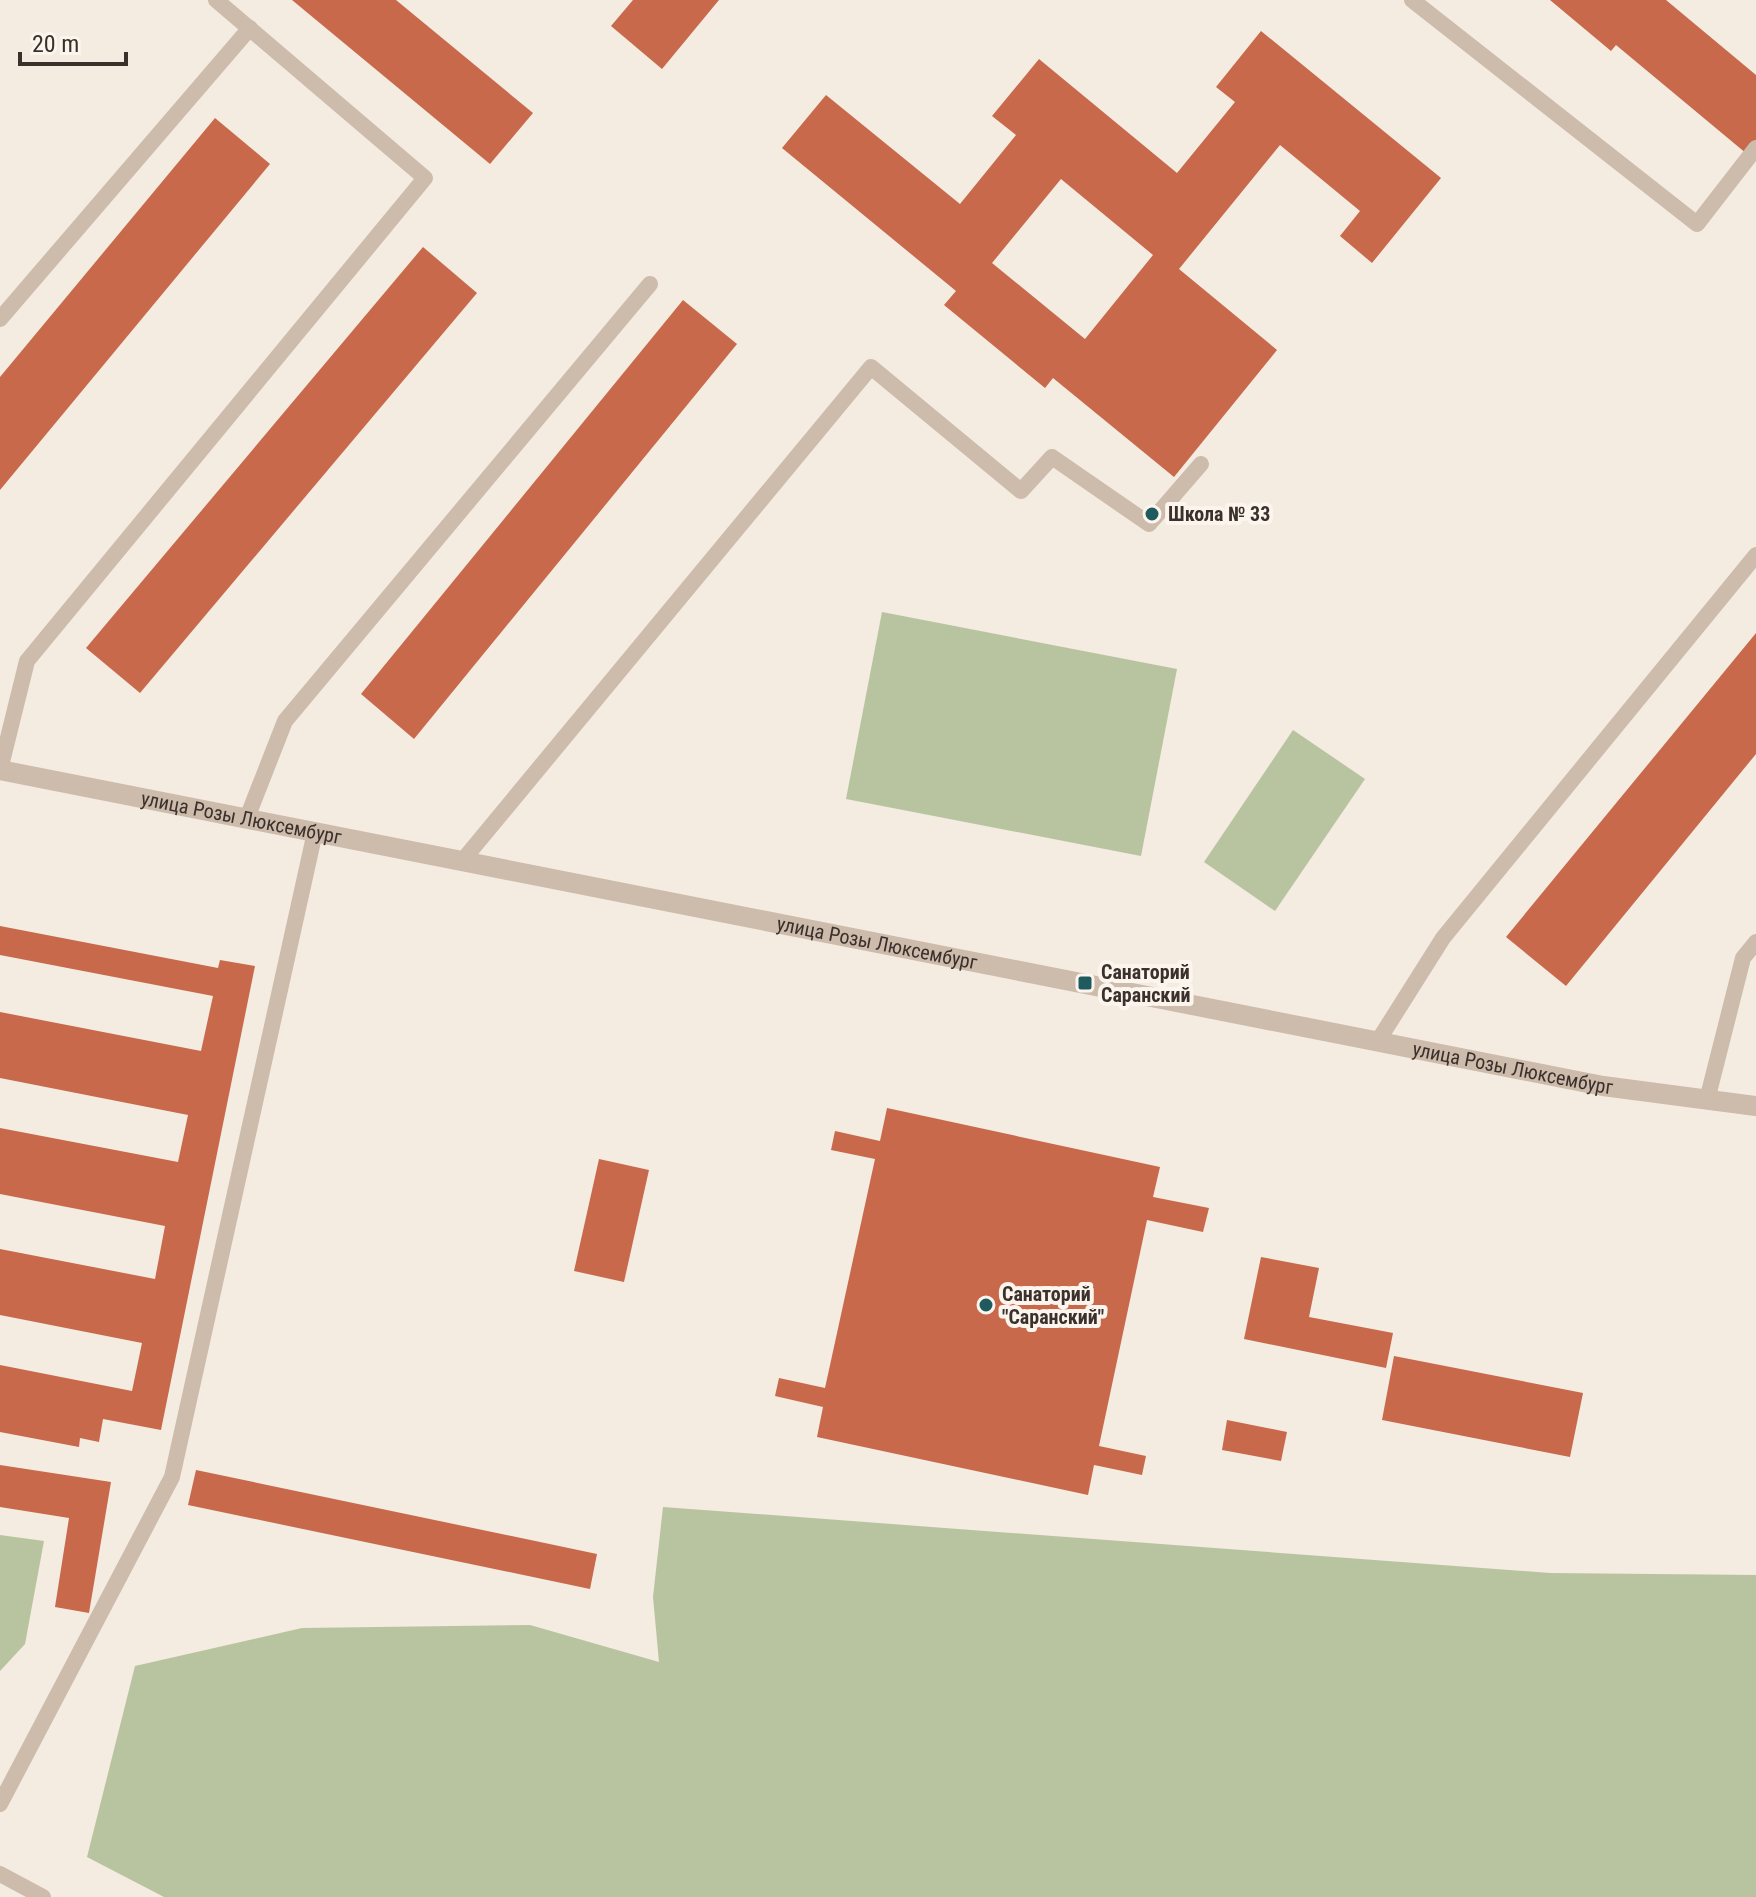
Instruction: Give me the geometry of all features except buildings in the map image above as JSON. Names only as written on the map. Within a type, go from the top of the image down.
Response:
[{"type":"street","name":"улица Розы Люксембург","points":[[0,770],[1603,1086],[1756,1106]]},
{"type":"lane","points":[[0,770],[27,661],[425,178],[216,0]]},
{"type":"lane","points":[[1412,0],[1697,224],[1756,148]]},
{"type":"lane","points":[[0,319],[250,28]]},
{"type":"lane","points":[[247,818],[285,721],[650,284]]},
{"type":"lane","points":[[463,860],[871,367],[1021,491],[1052,457],[1149,524],[1201,464]]},
{"type":"lane","points":[[1378,1041],[1443,938],[1756,555]]},
{"type":"lane","points":[[0,1804],[172,1477],[315,832]]},
{"type":"lane","points":[[1707,1100],[1743,958],[1756,942]]},
{"type":"lane","points":[[0,1874],[43,1897]]},
{"type":"green space","points":[[882,612],[1177,669],[1141,856],[846,799]]},
{"type":"green space","points":[[1293,730],[1365,779],[1275,911],[1204,862]]},
{"type":"green space","points":[[663,1507],[1550,1573],[1756,1575],[1756,1897],[164,1897],[87,1857],[135,1666],[302,1628],[530,1625],[659,1662],[653,1597]]},
{"type":"green space","points":[[0,1535],[44,1541],[25,1644],[0,1671]]},
{"type":"place","name":"Школа № 33","points":[[1152,514]]},
{"type":"place","name":"Санаторий Саранский","points":[[1085,983]]},
{"type":"place","name":"Санаторий \"Саранский\"","points":[[986,1305]]}]
